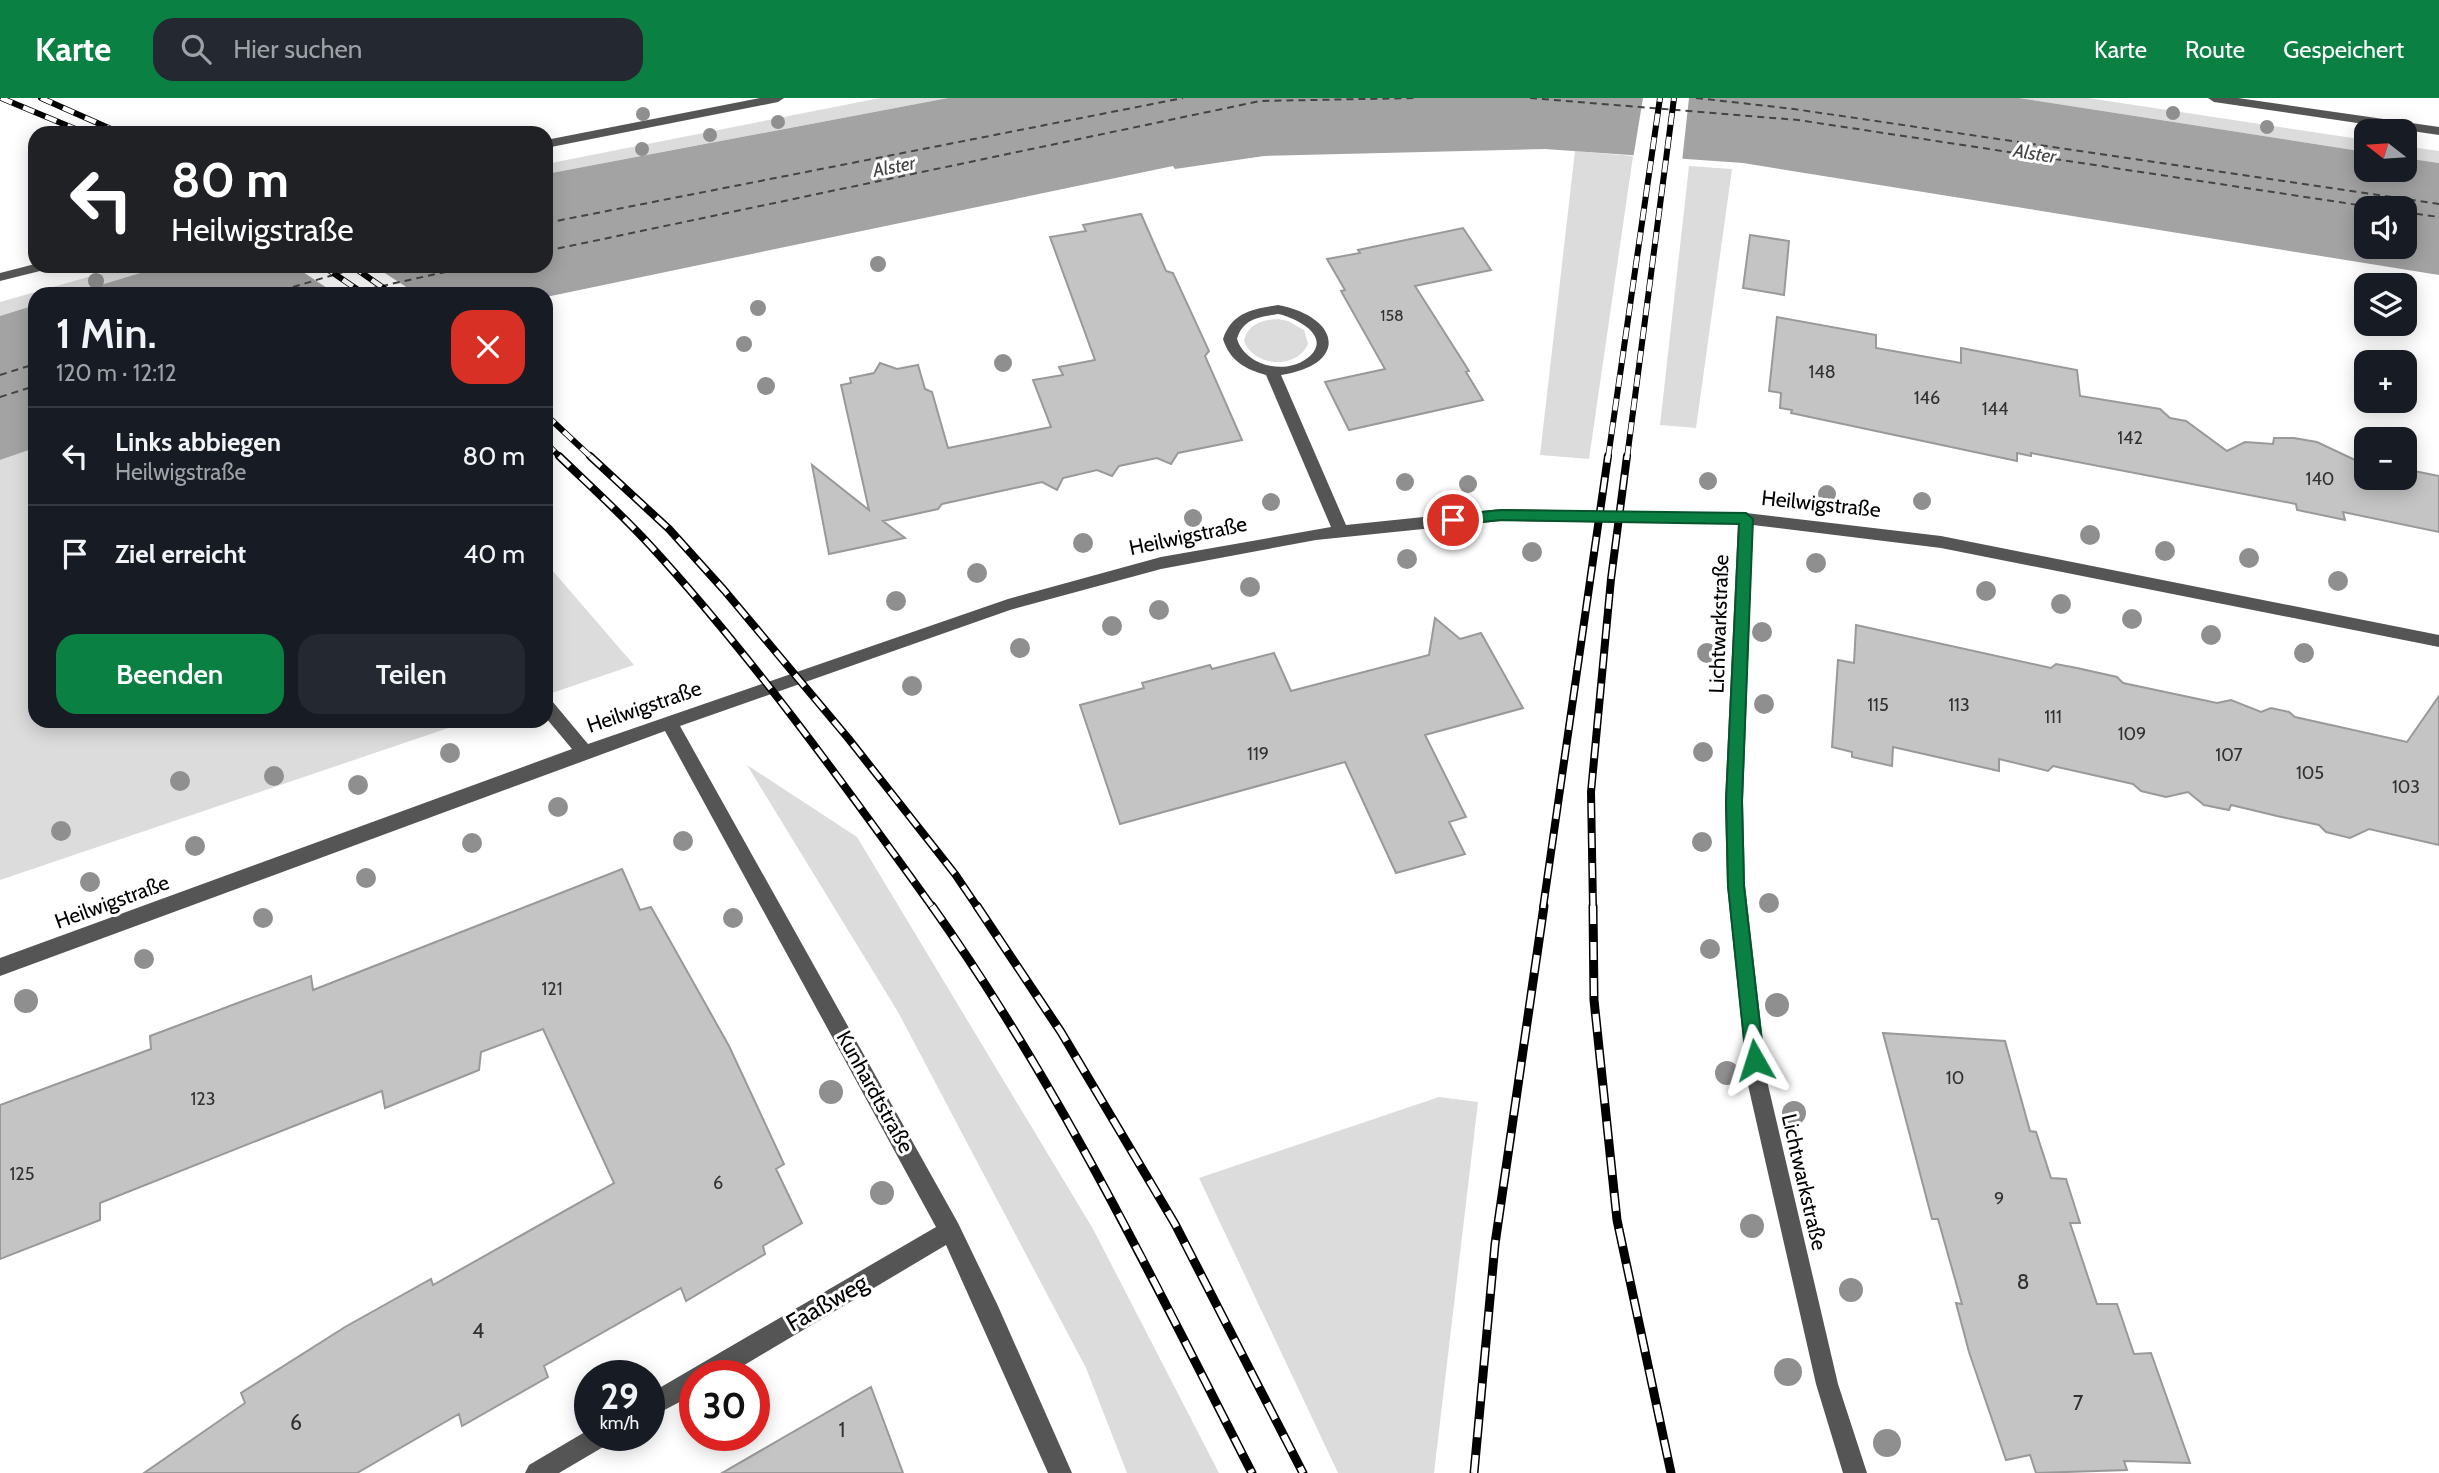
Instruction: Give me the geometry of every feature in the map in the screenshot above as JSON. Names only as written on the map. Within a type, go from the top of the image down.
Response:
[{"type":"street","points":[[553,143],[778,98]]},
{"type":"street","points":[[2214,98],[2439,131]]},
{"type":"street","points":[[0,278],[28,270]]},
{"type":"street","points":[[1276,310],[1297,313],[1309,319],[1319,328],[1323,337],[1318,355],[1308,364],[1295,369],[1272,371],[1251,366],[1236,355],[1230,339],[1238,322],[1250,315],[1276,310]]},
{"type":"street","points":[[1272,371],[1341,531]]},
{"type":"street","name":"Heilwigstraße","points":[[0,967],[584,752],[1008,605],[1161,563],[1341,531],[1501,515],[1746,519],[1941,542],[2439,640]]},
{"type":"street","name":"Lichtwarkstraße","points":[[1746,519],[1734,813],[1736,886],[1758,1085],[1827,1384],[1855,1473]]},
{"type":"street","points":[[553,714],[584,752]]},
{"type":"street","name":"Kunhardtstraße","points":[[669,722],[950,1231],[1060,1473]]},
{"type":"street","name":"Faaßweg","points":[[731,1360],[950,1231]]},
{"type":"street","points":[[537,1473],[575,1451]]},
{"type":"shaded area","points":[[880,98],[948,98],[553,173],[553,163]]},
{"type":"shaded area","points":[[2019,98],[2088,98],[2354,138],[2354,150]]},
{"type":"shaded area","points":[[2417,148],[2439,151],[2439,163],[2417,160]]},
{"type":"shaded area","points":[[1575,151],[1633,156],[1589,459],[1540,455]]},
{"type":"shaded area","points":[[1689,166],[1732,169],[1696,428],[1660,425]]},
{"type":"shaded area","points":[[102,273],[140,273],[94,287],[53,287]]},
{"type":"shaded area","points":[[28,294],[28,307],[0,316],[0,302]]},
{"type":"shaded area","points":[[1278,319],[1304,330],[1308,344],[1295,358],[1275,362],[1256,356],[1244,341],[1252,327],[1266,320]]},
{"type":"shaded area","points":[[28,450],[28,728],[448,728],[0,880],[0,460]]},
{"type":"shaded area","points":[[553,571],[634,665],[553,693]]},
{"type":"shaded area","points":[[747,765],[857,837],[1093,1229],[1219,1473],[1127,1473],[1086,1368],[898,1012]]},
{"type":"shaded area","points":[[1439,1097],[1478,1102],[1434,1473],[1338,1473],[1199,1178]]},
{"type":"water","name":"Alster","points":[[948,98],[2019,98],[2354,150],[2354,182],[2417,182],[2417,160],[2439,163],[2439,275],[1743,163],[1545,149],[1264,156],[1175,169],[1173,166],[553,296],[553,287],[94,287],[140,273],[553,273],[553,173]]},
{"type":"water","points":[[28,307],[28,450],[0,460],[0,316]]},
{"type":"pier","points":[[1643,98],[1689,98],[1682,162],[1633,159]]},
{"type":"pier","points":[[304,273],[385,273],[406,287],[326,287]]},
{"type":"building","points":[[1141,214],[1166,271],[1173,273],[1209,351],[1205,356],[1242,440],[1178,453],[1171,464],[1157,458],[1119,466],[1112,476],[1097,470],[1063,478],[1057,490],[1042,482],[942,504],[938,509],[883,521],[905,538],[829,554],[812,465],[869,510],[841,385],[851,383],[850,378],[874,373],[880,363],[897,369],[918,365],[925,389],[932,392],[948,448],[1051,427],[1033,380],[1063,375],[1059,367],[1095,360],[1050,237],[1086,231],[1083,225]]},
{"type":"building","points":[[1463,228],[1491,270],[1415,286],[1469,371],[1466,372],[1483,400],[1349,430],[1325,382],[1385,369],[1341,291],[1345,290],[1327,259]]},
{"type":"building","points":[[1750,235],[1789,241],[1784,295],[1743,288]]},
{"type":"building","points":[[1777,317],[1876,335],[1876,348],[1961,363],[1961,348],[2077,370],[2080,396],[2160,409],[2170,418],[2186,421],[2227,451],[2245,442],[2273,444],[2274,438],[2317,442],[2354,460],[2354,490],[2417,490],[2417,472],[2439,476],[2439,532],[2343,512],[2345,520],[2297,510],[2296,504],[2031,453],[2031,456],[2017,453],[2017,461],[1791,413],[1792,410],[1780,408],[1781,393],[1769,391]]},
{"type":"building","points":[[1435,618],[1460,639],[1481,633],[1523,708],[1425,735],[1466,817],[1449,822],[1465,854],[1396,873],[1345,762],[1120,824],[1080,705],[1144,688],[1142,683],[1210,665],[1212,669],[1274,653],[1291,691],[1429,655]]},
{"type":"building","points":[[1856,625],[2051,668],[2056,664],[2077,668],[2117,677],[2123,683],[2217,703],[2231,700],[2261,712],[2271,708],[2289,712],[2295,717],[2407,742],[2439,696],[2439,845],[2369,829],[2350,838],[2326,832],[2319,825],[2231,805],[2229,810],[2204,805],[2188,792],[2166,797],[2141,791],[2133,784],[2053,766],[2048,771],[1999,759],[1999,771],[1893,747],[1892,766],[1852,757],[1852,752],[1832,747],[1838,660],[1854,663]]},
{"type":"building","points":[[622,869],[640,910],[651,907],[729,1046],[784,1164],[776,1169],[802,1223],[763,1246],[765,1254],[686,1301],[681,1288],[544,1366],[548,1377],[462,1426],[459,1414],[357,1473],[144,1473],[245,1403],[241,1393],[345,1327],[431,1279],[433,1285],[614,1183],[543,1029],[481,1052],[479,1070],[385,1108],[382,1091],[100,1203],[100,1220],[0,1259],[0,1105],[151,1049],[150,1036],[311,976],[313,990]]},
{"type":"building","points":[[1883,1033],[2005,1041],[2030,1131],[2036,1132],[2051,1178],[2066,1179],[2080,1223],[2070,1223],[2097,1304],[2117,1304],[2134,1354],[2151,1353],[2190,1463],[2124,1461],[2127,1470],[2036,1473],[2030,1455],[2006,1460],[1969,1352],[1956,1303],[1962,1304],[1938,1219],[1932,1219]]},
{"type":"building","points":[[871,1387],[903,1473],[722,1473],[760,1451],[770,1451],[770,1445]]},
{"type":"ferry route","points":[[553,222],[1183,98]]},
{"type":"ferry route","points":[[553,250],[1260,101],[1417,98]]},
{"type":"ferry route","points":[[1530,98],[1798,120],[2354,204]]},
{"type":"ferry route","points":[[1696,98],[1794,109],[2439,204]]},
{"type":"ferry route","points":[[2417,214],[2439,217]]},
{"type":"ferry route","points":[[293,287],[340,273]]},
{"type":"ferry route","points":[[378,287],[440,273]]},
{"type":"ferry route","points":[[0,375],[28,366]]},
{"type":"ferry route","points":[[0,397],[28,388]]},
{"type":"railway","points":[[1,98],[68,126]]},
{"type":"railway","points":[[41,98],[104,126]]},
{"type":"railway","points":[[1608,458],[1660,98]]},
{"type":"railway","points":[[1627,458],[1674,98]]},
{"type":"railway","points":[[333,273],[354,287]]},
{"type":"railway","points":[[362,273],[382,287]]},
{"type":"railway","points":[[553,422],[592,458]]},
{"type":"railway","points":[[553,450],[559,456]]},
{"type":"railway","points":[[559,456],[647,542],[686,585],[831,767],[933,908]]},
{"type":"railway","points":[[590,456],[669,529],[724,590],[848,738],[955,874],[978,908]]},
{"type":"railway","points":[[1543,908],[1608,456]]},
{"type":"railway","points":[[1593,908],[1591,792],[1611,579],[1627,456]]},
{"type":"railway","points":[[932,906],[978,973],[1063,1112],[1252,1473]]},
{"type":"railway","points":[[977,906],[1061,1032],[1175,1224],[1303,1473]]},
{"type":"railway","points":[[1474,1473],[1495,1244],[1544,906]]},
{"type":"railway","points":[[1593,906],[1594,1000],[1617,1220],[1671,1473]]},
{"type":"route","points":[[1453,520],[1501,515],[1746,519],[1734,801],[1736,886],[1755,1060]]}]
